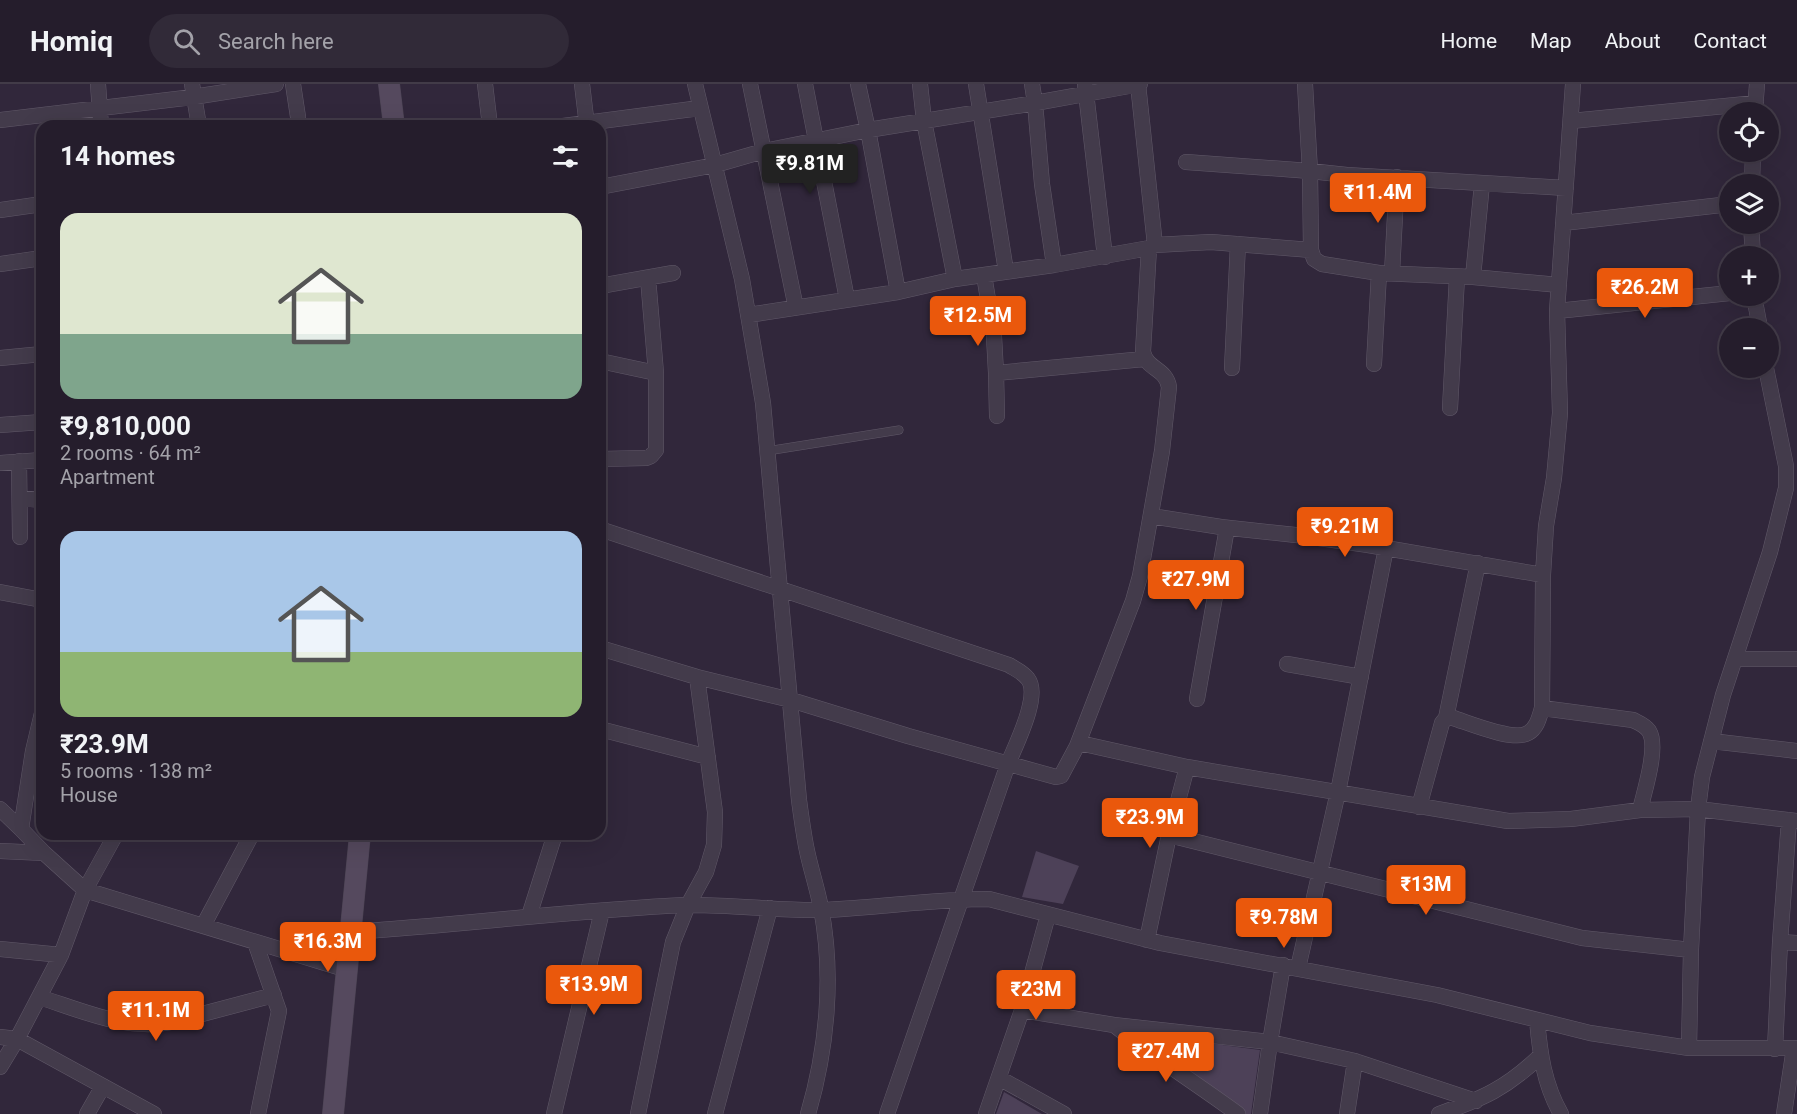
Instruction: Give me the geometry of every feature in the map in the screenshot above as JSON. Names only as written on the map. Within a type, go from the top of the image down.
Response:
[{"type":"street","points":[[98,84],[100,120]]},
{"type":"street","points":[[0,120],[99,108],[193,90],[276,84]]},
{"type":"street","points":[[292,84],[298,117]]},
{"type":"street","points":[[389,84],[393,120]]},
{"type":"street","points":[[485,84],[489,120]]},
{"type":"street","points":[[582,84],[586,120]]},
{"type":"street","points":[[695,84],[740,269],[763,402],[799,800],[806,845],[821,910],[828,978],[828,1008],[815,1088],[808,1114]]},
{"type":"street","points":[[750,84],[796,308]]},
{"type":"street","points":[[805,84],[847,299]]},
{"type":"street","points":[[858,84],[898,292]]},
{"type":"street","points":[[920,84],[924,121],[955,279]]},
{"type":"street","points":[[976,84],[1006,271]]},
{"type":"street","points":[[1032,84],[1042,184],[1054,265]]},
{"type":"street","points":[[606,186],[715,165],[764,151],[868,130],[1035,104],[1086,89],[1139,84],[1152,247],[1143,352],[1144,359],[1165,375],[1169,387],[1162,451],[1140,576],[1133,602],[1077,746],[1062,776],[1056,777],[1008,764],[791,700],[697,678],[606,650]]},
{"type":"street","points":[[1305,84],[1310,171],[1311,250],[1314,259],[1322,264],[1385,273],[1473,277],[1559,285]]},
{"type":"street","points":[[1446,718],[1453,718],[1507,735],[1524,735],[1537,724],[1542,708],[1543,575],[1546,526],[1554,478],[1560,413],[1557,311],[1573,84]]},
{"type":"street","points":[[1756,102],[1757,84]]},
{"type":"street","points":[[1086,89],[1105,257]]},
{"type":"street","points":[[193,90],[198,120]]},
{"type":"street","points":[[606,121],[700,108]]},
{"type":"street","points":[[1571,121],[1719,111]]},
{"type":"street","points":[[1186,162],[1347,175],[1566,188]]},
{"type":"street","points":[[1374,364],[1398,177]]},
{"type":"street","points":[[1473,277],[1482,184]]},
{"type":"street","points":[[0,210],[36,205]]},
{"type":"street","points":[[1563,223],[1719,205]]},
{"type":"street","points":[[748,315],[898,292],[955,279],[1105,257],[1152,247],[1211,242],[1311,250]]},
{"type":"street","points":[[1232,369],[1238,244]]},
{"type":"street","points":[[0,264],[36,259]]},
{"type":"street","points":[[606,285],[673,273]]},
{"type":"street","points":[[984,275],[994,336],[996,416]]},
{"type":"street","points":[[1450,408],[1457,277]]},
{"type":"street","points":[[606,459],[646,458],[656,450],[656,373],[648,278]]},
{"type":"street","points":[[1557,311],[1719,294]]},
{"type":"street","points":[[0,358],[36,355]]},
{"type":"street","points":[[996,373],[1144,359]]},
{"type":"street","points":[[606,362],[656,373]]},
{"type":"street","points":[[1689,1048],[1691,950],[1698,809],[1702,777],[1723,695],[1770,552],[1786,489],[1781,440],[1768,378]]},
{"type":"street","points":[[0,425],[36,422]]},
{"type":"street","points":[[0,463],[36,461]]},
{"type":"street","points":[[20,462],[20,537]]},
{"type":"street","points":[[20,498],[36,499]]},
{"type":"street","points":[[1151,516],[1386,548],[1543,575]]},
{"type":"street","points":[[1197,699],[1227,528]]},
{"type":"street","points":[[606,531],[1009,665],[1021,672],[1032,685],[1029,711],[1008,764],[887,1114]]},
{"type":"street","points":[[1260,1114],[1270,1042],[1290,967],[1320,872],[1338,792],[1386,548]]},
{"type":"street","points":[[1419,807],[1442,723],[1446,718],[1478,563]]},
{"type":"street","points":[[0,592],[36,599]]},
{"type":"street","points":[[1736,658],[1797,659]]},
{"type":"street","points":[[1287,664],[1361,677]]},
{"type":"street","points":[[638,1114],[673,942],[688,905],[706,872],[714,844],[715,812],[697,678]]},
{"type":"street","points":[[1542,708],[1633,720],[1642,724],[1649,731],[1653,749],[1640,810]]},
{"type":"street","points":[[606,731],[708,757]]},
{"type":"street","points":[[21,829],[36,738]]},
{"type":"street","points":[[1711,741],[1797,751]]},
{"type":"street","points":[[1077,746],[1084,744],[1187,766],[1508,821],[1571,819],[1640,810],[1698,809],[1793,821],[1780,942],[1775,1049]]},
{"type":"street","points":[[1147,940],[1169,835],[1187,766]]},
{"type":"street","points":[[0,809],[85,890],[348,970]]},
{"type":"street","points":[[1169,835],[1582,938],[1691,950]]},
{"type":"street","points":[[0,1068],[18,1040],[61,955],[85,890],[113,840]]},
{"type":"street","points":[[203,926],[249,840]]},
{"type":"street","points":[[336,1113],[359,840]]},
{"type":"street","points":[[529,916],[553,840]]},
{"type":"street","points":[[0,851],[44,853]]},
{"type":"street","points":[[351,932],[688,905],[821,910],[989,899],[1147,940],[1437,995],[1590,1033],[1689,1048],[1795,1048],[1784,1114]]},
{"type":"street","points":[[715,1114],[770,909]]},
{"type":"street","points":[[554,1114],[602,911]]},
{"type":"street","points":[[986,1114],[1022,1010],[1048,915]]},
{"type":"street","points":[[255,942],[279,1011],[258,1114]]},
{"type":"street","points":[[1780,942],[1797,943]]},
{"type":"street","points":[[0,949],[61,955]]},
{"type":"street","points":[[39,997],[121,1022],[156,1025],[274,995]]},
{"type":"street","points":[[1022,1010],[1114,1024],[1270,1042],[1354,1061],[1476,1101]]},
{"type":"street","points":[[1537,1020],[1540,1056],[1546,1083],[1560,1114]]},
{"type":"street","points":[[1114,1024],[1148,1052],[1205,1089],[1238,1114]]},
{"type":"street","points":[[0,1037],[18,1040],[154,1114]]},
{"type":"street","points":[[1439,1114],[1499,1090],[1540,1056]]},
{"type":"street","points":[[1347,1114],[1354,1061]]},
{"type":"street","points":[[999,1078],[1064,1114]]},
{"type":"street","points":[[87,1114],[103,1086]]},
{"type":"lane","points":[[767,451],[899,430]]},
{"type":"building","points":[[1036,851],[1079,866],[1063,904],[1022,897]]},
{"type":"building","points":[[1139,1034],[1260,1050],[1251,1114],[1239,1114]]},
{"type":"building","points":[[1004,1092],[1042,1114],[996,1114]]}]
